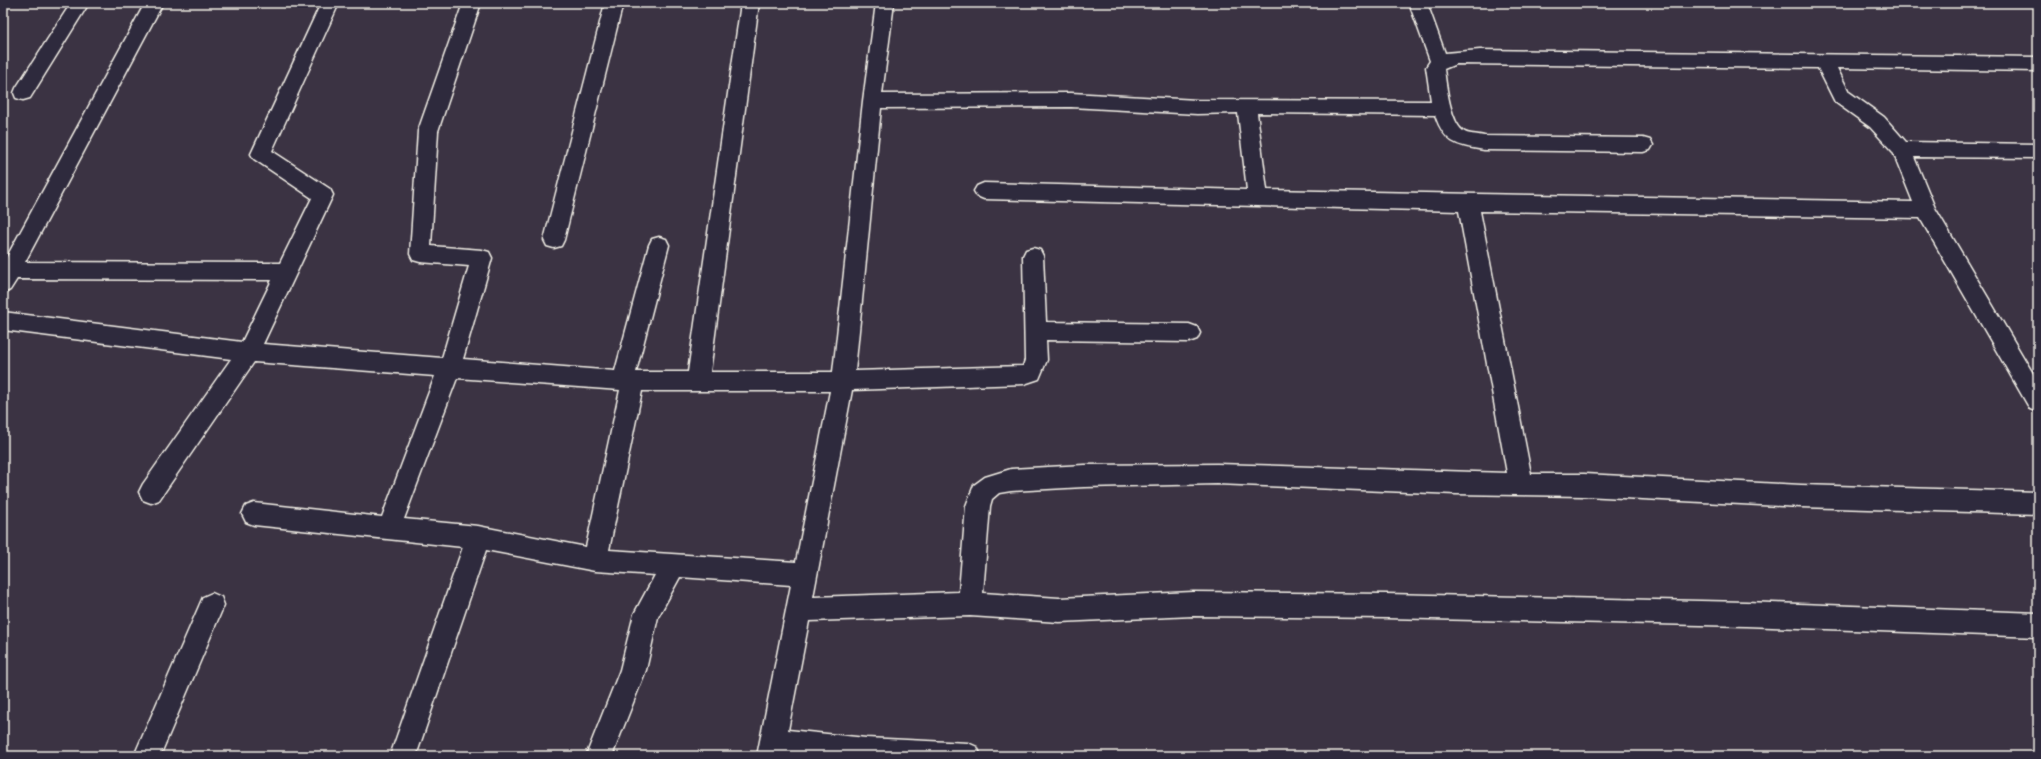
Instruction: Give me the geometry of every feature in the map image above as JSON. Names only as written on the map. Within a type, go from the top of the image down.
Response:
[{"type":"street","points":[[23,94],[80,3]]},
{"type":"street","points":[[154,3],[7,277],[287,272]]},
{"type":"street","points":[[151,492],[248,352],[323,195],[262,154],[330,3]]},
{"type":"street","points":[[388,529],[450,366],[482,258],[420,254],[428,131],[472,3]]},
{"type":"street","points":[[554,240],[614,3]]},
{"type":"street","points":[[698,382],[750,3]]},
{"type":"street","points":[[885,3],[872,101],[843,381],[772,749],[866,751],[968,756]]},
{"type":"street","points":[[1418,3],[1439,61]]},
{"type":"street","points":[[1643,145],[1484,143],[1472,141],[1455,135],[1447,124],[1435,66],[1439,61],[1480,57],[2038,64]]},
{"type":"street","points":[[1824,61],[1842,97],[1877,122],[1890,134],[1901,149],[1926,210],[2038,402]]},
{"type":"street","points":[[872,101],[1071,100],[1197,107],[1247,106],[1443,108]]},
{"type":"street","points":[[1247,106],[1258,198]]},
{"type":"street","points":[[1901,149],[2038,151]]},
{"type":"street","points":[[984,191],[1468,203],[1926,210]]},
{"type":"street","points":[[1468,203],[1521,484]]},
{"type":"street","points":[[595,560],[628,381],[659,245]]},
{"type":"street","points":[[3,321],[248,352],[450,366],[628,381],[843,381],[1024,375],[1031,372],[1035,367],[1033,256]]},
{"type":"street","points":[[1035,331],[1189,332]]},
{"type":"street","points":[[970,604],[978,506],[982,493],[993,484],[1011,480],[1084,476],[1217,474],[1584,485],[1801,496],[2038,503]]},
{"type":"street","points":[[254,514],[388,529],[478,537],[595,560],[805,574]]},
{"type":"street","points":[[403,756],[478,537]]},
{"type":"street","points":[[599,756],[633,670],[646,614],[674,565]]},
{"type":"street","points":[[798,609],[970,604],[1059,610],[1193,604],[1386,606],[1746,614],[2038,625]]},
{"type":"street","points":[[147,756],[212,606]]}]
